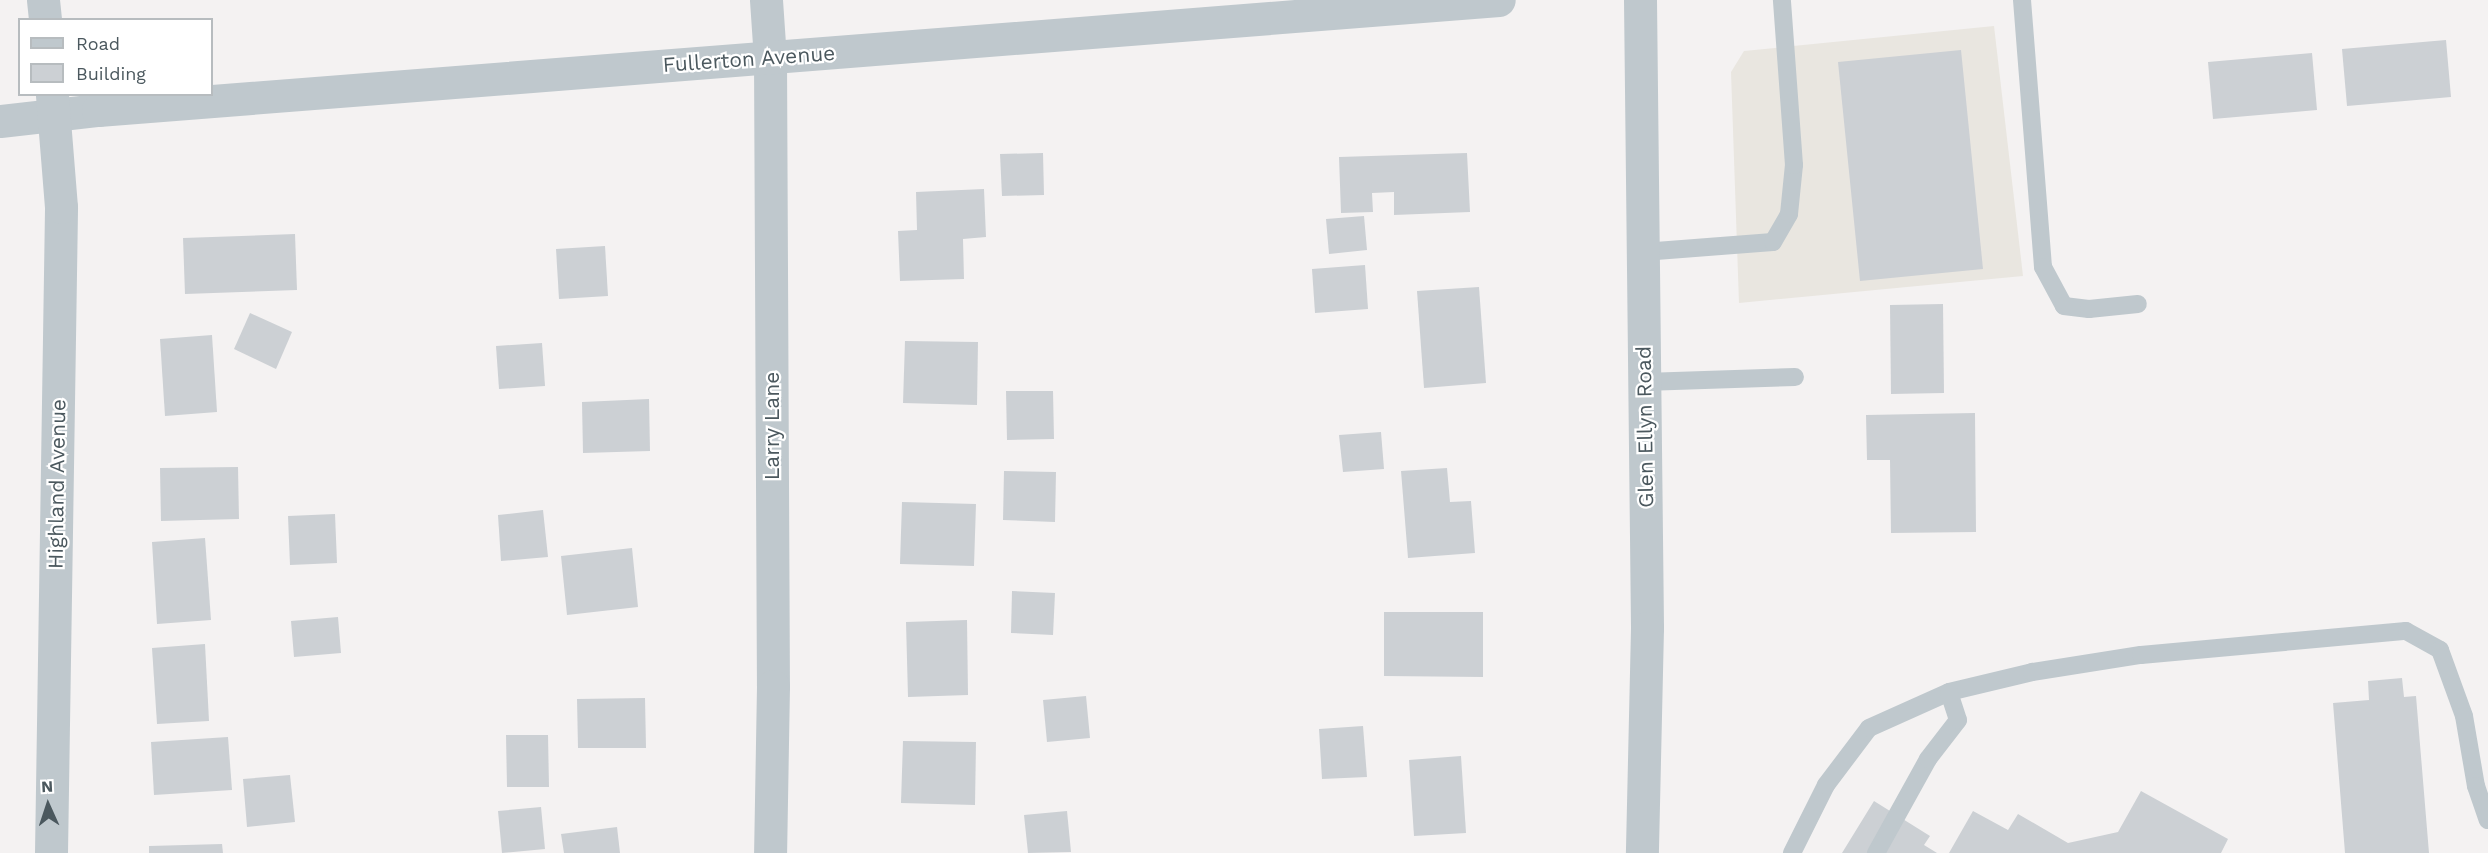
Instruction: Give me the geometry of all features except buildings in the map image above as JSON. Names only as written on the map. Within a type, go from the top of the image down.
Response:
[{"type":"street","points":[[43,0],[45,18]]},
{"type":"street","name":"Larry Lane","points":[[766,0],[770,58],[773,686],[770,853]]},
{"type":"street","name":"Fullerton Avenue","points":[[213,94],[770,58],[1499,0]]},
{"type":"street","name":"Glen Ellyn Road","points":[[1640,0],[1647,628],[1642,853]]},
{"type":"street","name":"Fullerton Avenue","points":[[0,121],[52,105],[189,96]]},
{"type":"street","name":"Highland Avenue","points":[[51,853],[61,207],[52,105]]},
{"type":"lane","points":[[1643,252],[1773,243],[1789,214],[1794,165],[1782,0]]},
{"type":"lane","points":[[2022,0],[2043,267],[2064,306],[2089,309],[2138,304]]},
{"type":"lane","points":[[1644,382],[1795,377]]},
{"type":"lane","points":[[1792,853],[1826,785],[1869,728],[1949,692],[2032,672],[2141,655],[2406,631],[2440,650],[2464,716],[2476,786],[2488,820]]},
{"type":"lane","points":[[1876,853],[1928,759],[1958,720],[1949,692]]},
{"type":"shaded area","points":[[1994,26],[2023,276],[1739,303],[1731,72],[1744,51]]}]
